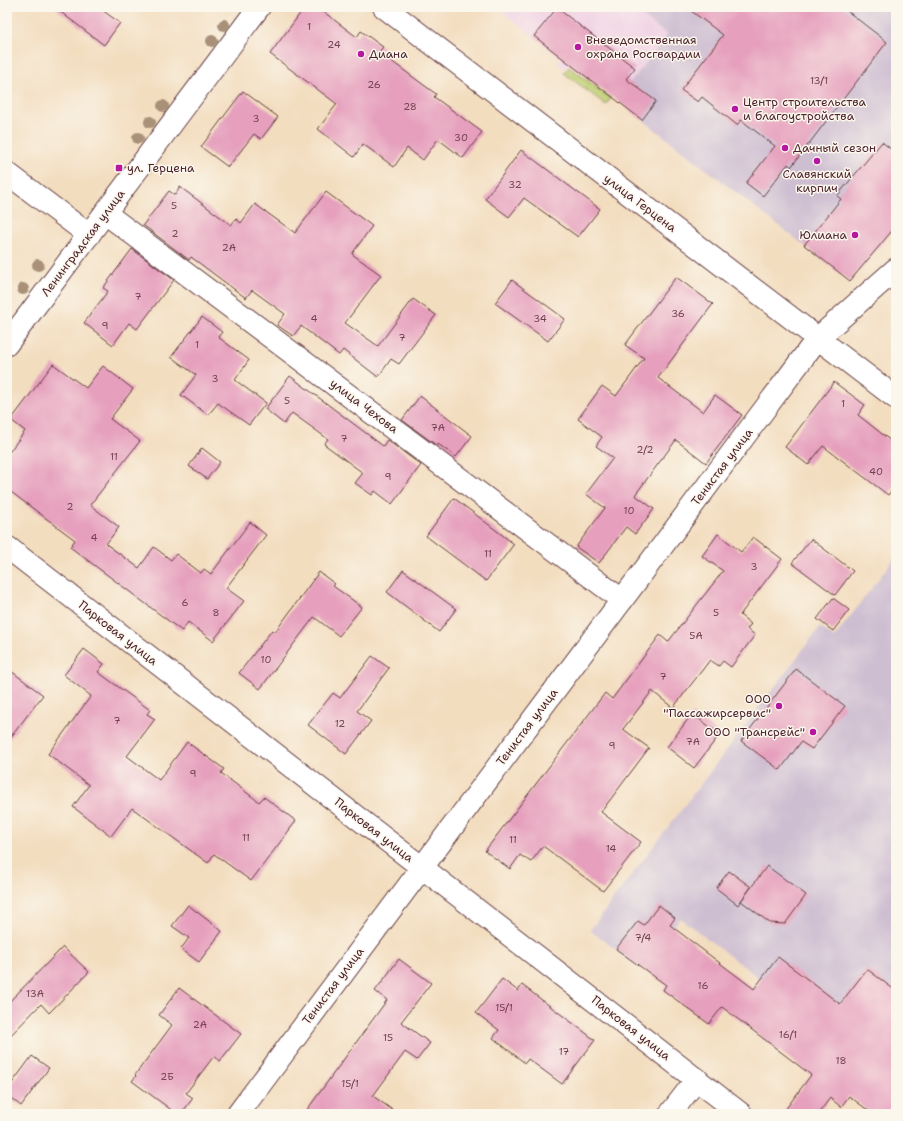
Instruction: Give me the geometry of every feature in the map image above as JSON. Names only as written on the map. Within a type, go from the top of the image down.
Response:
[{"type":"street","name":"Ленинградская улица","points":[[7,344],[259,7]]},
{"type":"street","name":"улица Герцена","points":[[384,7],[896,398]]},
{"type":"street","points":[[7,173],[89,235]]},
{"type":"street","name":"улица Чехова","points":[[105,213],[622,600]]},
{"type":"street","points":[[817,339],[896,269]]},
{"type":"street","name":"Тенистая улица","points":[[238,1114],[817,339]]},
{"type":"street","name":"Парковая улица","points":[[7,547],[741,1114]]},
{"type":"street","points":[[670,1114],[697,1079]]},
{"type":"shaded area","points":[[496,7],[631,7],[667,35],[617,100],[570,64],[565,69],[557,63],[561,58]]},
{"type":"shaded area","points":[[631,7],[896,7],[896,226],[850,281],[617,100],[667,35]]},
{"type":"shaded area","points":[[896,556],[896,1082],[680,918],[641,969],[590,930],[820,627],[834,638]]},
{"type":"green space","points":[[569,67],[611,98],[606,105],[564,73]]},
{"type":"building","points":[[54,7],[98,7],[120,23],[104,45]]},
{"type":"building","points":[[305,7],[317,7],[357,37],[361,31],[383,47],[379,52],[436,94],[434,97],[482,132],[463,158],[438,139],[423,160],[407,148],[394,167],[363,144],[354,157],[318,129],[337,104],[270,54]]},
{"type":"building","points":[[686,7],[842,7],[887,42],[791,167],[788,164],[763,196],[746,183],[775,146],[741,120],[737,125],[702,97],[698,102],[681,90],[723,35]]},
{"type":"building","name":"Вневедомственная охрана Росгвардии","points":[[557,8],[635,68],[626,79],[656,101],[642,120],[534,36]]},
{"type":"building","points":[[243,91],[278,117],[261,139],[254,134],[228,167],[201,147]]},
{"type":"building","points":[[882,142],[896,153],[896,226],[850,281],[804,245],[841,199],[837,196]]},
{"type":"building","points":[[521,150],[600,209],[578,237],[524,198],[509,217],[485,199]]},
{"type":"building","points":[[180,187],[231,225],[236,219],[241,223],[255,204],[295,233],[326,192],[372,226],[352,254],[381,275],[345,323],[378,346],[413,299],[436,315],[399,364],[391,359],[378,377],[343,350],[339,355],[301,326],[293,336],[277,325],[285,314],[252,290],[246,298],[191,257],[189,260],[143,225],[169,191],[175,195]]},
{"type":"building","points":[[132,249],[174,280],[137,329],[129,323],[113,345],[84,323],[108,291],[103,288]]},
{"type":"building","points":[[676,277],[713,304],[658,378],[703,412],[715,395],[742,415],[706,463],[676,440],[635,495],[654,509],[635,534],[626,527],[599,563],[576,547],[605,508],[586,494],[613,458],[596,446],[602,437],[578,419],[602,386],[616,396],[644,358],[625,345]]},
{"type":"building","points":[[512,280],[565,319],[548,341],[495,303]]},
{"type":"building","points":[[202,317],[222,332],[218,337],[249,360],[235,380],[266,403],[249,425],[218,403],[208,415],[181,395],[196,375],[171,357]]},
{"type":"building","points":[[53,364],[86,388],[103,366],[133,389],[110,419],[140,441],[90,505],[119,527],[106,544],[139,568],[154,547],[171,560],[176,554],[201,573],[204,569],[211,574],[250,522],[266,535],[226,588],[244,601],[213,641],[188,622],[182,631],[70,547],[75,540],[7,489],[7,455],[25,431],[11,420]]},
{"type":"building","points":[[290,376],[383,446],[387,440],[421,465],[392,504],[375,491],[372,495],[355,483],[363,473],[324,444],[328,439],[292,413],[284,424],[265,409]]},
{"type":"building","points":[[834,382],[865,405],[858,415],[896,445],[896,485],[888,495],[823,446],[808,465],[785,447]]},
{"type":"building","points":[[420,396],[472,436],[456,457],[438,444],[436,445],[402,420]]},
{"type":"building","points":[[202,448],[220,462],[207,479],[189,466]]},
{"type":"building","points":[[454,498],[514,544],[486,581],[426,536]]},
{"type":"building","points":[[718,534],[741,552],[753,537],[782,559],[740,615],[751,624],[747,629],[755,635],[731,667],[723,661],[719,666],[710,660],[673,708],[652,691],[623,729],[649,748],[601,812],[641,842],[603,891],[543,846],[531,862],[520,855],[510,869],[485,851],[605,693],[612,699],[660,635],[668,642],[723,571],[702,556]]},
{"type":"building","points":[[811,539],[853,571],[835,595],[792,563]]},
{"type":"building","points":[[403,570],[456,609],[439,632],[387,592]]},
{"type":"building","points":[[319,572],[335,584],[333,586],[362,607],[339,636],[314,617],[260,689],[239,673],[272,630],[275,632]]},
{"type":"building","points":[[833,598],[849,610],[833,631],[817,619]]},
{"type":"building","points":[[84,649],[104,664],[98,672],[150,710],[147,714],[155,719],[127,756],[159,780],[187,742],[224,769],[221,773],[259,802],[264,797],[296,821],[251,881],[214,854],[208,863],[132,808],[111,836],[73,807],[89,785],[48,754],[91,696],[64,675]]},
{"type":"building","points":[[372,656],[389,668],[357,711],[371,721],[346,754],[308,725],[333,693],[340,698]]},
{"type":"building","points":[[7,668],[43,695],[7,742]]},
{"type":"building","points":[[796,669],[845,706],[812,749],[801,742],[780,770],[741,741]]},
{"type":"building","points":[[692,714],[720,734],[694,768],[667,747]]},
{"type":"building","points":[[767,866],[806,895],[785,924],[770,923],[741,901]]},
{"type":"building","points":[[729,871],[751,887],[738,905],[716,888]]},
{"type":"building","points":[[188,905],[222,931],[199,962],[181,949],[189,938],[172,926]]},
{"type":"building","points":[[659,905],[675,918],[670,925],[754,989],[778,957],[840,1004],[867,969],[896,991],[896,1114],[873,1114],[849,1096],[841,1107],[830,1098],[818,1114],[782,1114],[811,1075],[722,1007],[709,1024],[663,990],[666,985],[616,949],[638,921],[644,925]]},
{"type":"building","points":[[63,947],[89,972],[49,1013],[41,1004],[7,1039],[7,1004]]},
{"type":"building","points":[[399,959],[431,983],[401,1022],[430,1043],[417,1060],[405,1052],[373,1096],[398,1114],[304,1114],[387,1000],[375,991]]},
{"type":"building","points":[[502,979],[518,991],[522,985],[595,1040],[562,1084],[528,1059],[525,1063],[493,1038],[499,1030],[476,1013]]},
{"type":"building","points":[[179,988],[241,1034],[220,1061],[214,1056],[186,1093],[193,1098],[181,1114],[177,1114],[132,1081],[172,1025],[159,1015]]},
{"type":"building","points":[[32,1056],[49,1068],[21,1106],[7,1095],[7,1090]]},
{"type":"place","name":"Вневедомственная охрана Росгвардии","points":[[578,47]]},
{"type":"place","name":"Диана","points":[[361,54]]},
{"type":"place","name":"Центр строительства и благоустройства","points":[[735,109]]},
{"type":"place","name":"Дачный сезон","points":[[785,148]]},
{"type":"place","name":"Славянский кирпич","points":[[817,161]]},
{"type":"place","name":"ул. Герцена","points":[[119,168]]},
{"type":"place","name":"Юлиана","points":[[855,235]]},
{"type":"place","name":"ООО \"Пассажирсервис\"","points":[[779,706]]},
{"type":"place","name":"ООО \"Трансрейс\"","points":[[813,732]]}]
